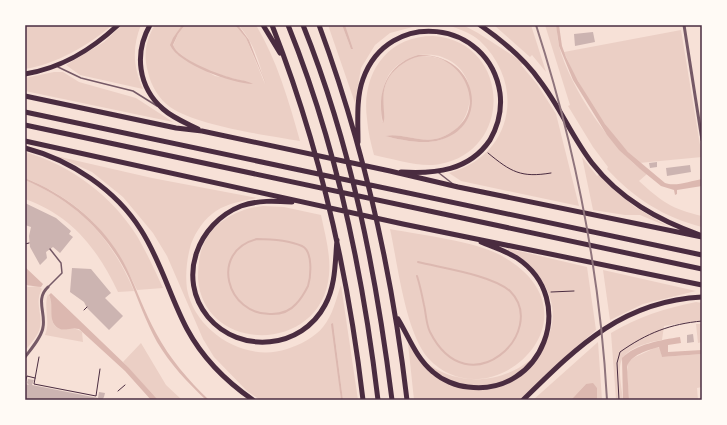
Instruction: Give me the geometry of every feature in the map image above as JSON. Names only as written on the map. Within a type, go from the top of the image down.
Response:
[{"type":"highway","points":[[25,74],[56,66],[88,50],[118,25]]},
{"type":"highway","points":[[150,25],[142,45],[141,69],[148,91],[164,110],[202,131]]},
{"type":"highway","points":[[262,25],[286,64]]},
{"type":"highway","points":[[272,25],[312,143],[337,240],[355,332],[363,400]]},
{"type":"highway","points":[[288,25],[321,122],[348,222],[371,339],[378,400]]},
{"type":"highway","points":[[303,25],[335,116],[366,237],[384,336],[392,400]]},
{"type":"highway","points":[[319,25],[358,142],[376,210],[396,315],[407,400]]},
{"type":"highway","points":[[480,25],[508,44],[532,70],[548,92],[593,164],[632,202],[668,222],[702,237]]},
{"type":"highway","points":[[358,142],[360,90],[367,70],[375,56],[386,46],[406,35],[422,31],[436,31],[456,35],[471,43],[484,56],[496,74],[500,96],[500,108],[496,128],[482,149],[458,166],[436,172],[390,171]]},
{"type":"highway","points":[[25,96],[176,128],[202,131],[597,217],[702,237]]},
{"type":"highway","points":[[25,112],[702,255]]},
{"type":"highway","points":[[25,125],[702,269]]},
{"type":"highway","points":[[25,141],[273,194],[402,224],[606,264],[702,285]]},
{"type":"highway","points":[[25,148],[53,157],[88,177],[109,192],[141,229],[155,254],[188,330],[208,359],[225,377],[253,400]]},
{"type":"highway","points":[[303,202],[263,201],[243,205],[224,214],[210,227],[197,247],[193,270],[196,295],[209,317],[228,333],[254,342],[279,341],[298,333],[315,320],[329,298],[333,280],[337,240]]},
{"type":"highway","points":[[396,315],[419,356],[434,373],[454,384],[478,389],[499,386],[525,371],[546,338],[549,319],[548,304],[544,293],[532,271],[518,259],[499,249],[473,239]]},
{"type":"highway","points":[[523,400],[594,335],[613,322],[663,302],[702,297]]},
{"type":"street","points":[[684,25],[702,140]]},
{"type":"street","points":[[25,357],[43,328],[42,298],[43,292],[48,287]]},
{"type":"lane","points":[[56,66],[81,78],[134,91],[164,110]]},
{"type":"lane","points":[[436,172],[458,187]]},
{"type":"lane","points":[[48,287],[62,273],[61,263],[50,249]]},
{"type":"path","points":[[482,149],[516,173],[533,176],[551,173]]},
{"type":"path","points":[[25,244],[29,243]]},
{"type":"path","points":[[544,293],[567,290],[574,291]]},
{"type":"path","points":[[84,310],[88,306]]},
{"type":"path","points":[[619,400],[617,363],[620,352],[660,329],[678,324],[702,321]]},
{"type":"path","points":[[39,357],[34,385],[96,396],[100,369]]},
{"type":"path","points":[[25,383],[27,376],[36,378]]},
{"type":"path","points":[[118,391],[125,385]]},
{"type":"shaded area","points":[[25,25],[112,25],[93,40],[71,53],[37,67],[25,69]]},
{"type":"shaded area","points":[[122,25],[141,25],[136,41],[135,57],[137,73],[143,89],[80,75],[66,65],[104,42]]},
{"type":"shaded area","points":[[155,25],[182,25],[171,43],[177,54],[189,61],[173,46],[178,34],[185,25],[235,25],[246,38],[265,84],[252,45],[238,25],[256,25],[270,52],[287,96],[300,141],[214,125],[182,114],[170,107],[156,92],[146,66],[146,47]],"holes":[[[190,61],[220,75],[252,83],[215,76]]]},
{"type":"shaded area","points":[[182,25],[185,25],[178,34],[173,45],[182,55],[198,65],[215,72],[253,84],[233,81],[207,72],[195,66],[175,52],[170,45]]},
{"type":"shaded area","points":[[235,25],[238,25],[249,40],[266,84],[246,38]]},
{"type":"shaded area","points":[[328,25],[342,25],[351,49],[345,25],[420,25],[390,33],[375,45],[361,68],[355,103]]},
{"type":"shaded area","points":[[342,25],[345,25],[353,49],[351,49]]},
{"type":"shaded area","points":[[448,25],[463,25],[524,63],[521,65],[537,84],[556,114],[579,206],[461,181],[449,173],[470,164],[487,152],[499,136],[506,118],[507,98],[504,78],[495,59],[477,38]]},
{"type":"shaded area","points":[[494,25],[531,25],[546,72],[532,55],[530,57]]},
{"type":"shaded area","points":[[545,25],[556,25],[558,43],[572,80],[594,117],[620,150],[647,174],[639,181],[668,204],[683,211],[702,216],[702,227],[674,218],[650,205],[628,189],[607,169],[608,167],[593,147],[568,106],[570,105]]},
{"type":"shaded area","points":[[556,25],[559,25],[562,46],[578,81],[605,124],[628,152],[665,183],[678,184],[702,179],[702,186],[677,190],[677,194],[675,195],[674,190],[661,186],[619,150],[607,135],[573,80],[559,46]]},
{"type":"shaded area","points":[[681,30],[702,157],[639,163],[617,139],[596,111],[587,97],[564,52]]},
{"type":"shaded area","points":[[433,36],[458,42],[477,56],[489,75],[494,97],[491,119],[481,139],[464,155],[440,164],[416,164],[374,155],[369,133],[366,103],[368,87],[373,73],[380,61],[390,51],[402,43],[416,38]],"holes":[[[418,55],[433,55],[442,57],[455,64],[464,74],[469,86],[471,99],[468,112],[462,124],[453,134],[440,140],[420,142],[385,136],[392,135],[427,140],[435,139],[447,135],[455,130],[464,119],[468,109],[469,92],[464,77],[455,66],[442,59],[427,56],[412,58],[398,66],[388,79],[383,94],[384,121],[382,122],[382,99],[383,89],[386,80],[397,65]]]},
{"type":"shaded area","points":[[418,55],[431,57],[414,58],[395,70],[389,77],[385,85],[383,123],[381,101],[383,90],[386,81],[391,72],[398,65],[407,59]]},
{"type":"shaded area","points":[[433,57],[439,58],[454,65],[465,77],[471,92],[472,106],[467,121],[456,132],[440,140],[427,142],[412,141],[385,136],[392,135],[428,140],[435,139],[442,137],[461,124],[469,108],[469,91],[461,75],[449,63]]},
{"type":"shaded area","points":[[54,72],[63,72],[79,82],[136,98],[173,122],[25,91],[25,78]]},
{"type":"shaded area","points":[[25,152],[58,165],[89,184],[103,195],[127,221],[137,236],[148,255],[163,288],[137,290],[117,252],[93,222],[79,209],[63,198],[45,187],[25,178]]},
{"type":"shaded area","points":[[56,156],[152,178],[257,198],[221,208],[208,217],[195,234],[188,255],[186,278],[187,289],[192,304],[200,318],[211,331],[225,340],[239,348],[255,352],[271,352],[287,349],[297,345],[320,331],[332,312],[341,285],[358,400],[343,400],[333,323],[341,400],[260,400],[247,391],[214,357],[203,339],[167,256],[153,233],[123,197],[92,172]]},
{"type":"shaded area","points":[[582,157],[597,176],[600,174],[614,190],[635,207],[669,227],[640,215],[625,215],[593,210]]},
{"type":"shaded area","points":[[25,178],[41,185],[71,203],[85,214],[108,239],[127,269],[148,318],[161,343],[180,369],[209,400],[206,400],[186,380],[173,366],[162,350],[149,327],[129,278],[120,261],[99,232],[86,219],[58,197],[25,180]]},
{"type":"shaded area","points":[[25,180],[62,199],[91,224],[104,238],[115,254],[134,291],[118,292],[110,276],[92,248],[70,224],[42,206],[25,199]]},
{"type":"shaded area","points":[[263,206],[284,207],[321,215],[329,260],[329,275],[322,301],[306,320],[286,331],[263,335],[240,332],[220,322],[205,304],[198,279],[198,270],[202,247],[209,235],[221,222],[237,213]]},
{"type":"shaded area","points":[[390,229],[478,246],[502,256],[532,280],[544,307],[541,332],[528,355],[506,371],[480,379],[453,375],[428,358],[413,332],[403,297]]},
{"type":"shaded area","points":[[506,248],[587,267],[596,330],[520,400],[414,400],[408,343],[432,367],[461,378],[490,378],[517,369],[539,352],[551,329],[551,302],[533,268]]},
{"type":"shaded area","points":[[25,267],[43,284],[41,287],[25,285]]},
{"type":"shaded area","points":[[603,270],[696,291],[643,304],[610,320]]},
{"type":"shaded area","points":[[25,285],[28,287],[39,286],[42,289],[39,299],[41,322],[39,330],[25,351],[27,322],[25,321]]},
{"type":"shaded area","points":[[51,293],[128,367],[158,400],[151,400],[125,371],[79,329],[60,329],[53,323],[51,299],[49,295]]},
{"type":"shaded area","points":[[48,294],[52,301],[52,320],[55,326],[61,329],[79,330],[82,332],[83,342],[45,335],[47,330],[46,304]]},
{"type":"shaded area","points":[[696,302],[702,303],[702,320],[664,326],[662,340],[638,346],[623,357],[620,366],[620,381],[623,400],[616,400],[611,333],[631,322],[652,314],[673,307]]},
{"type":"shaded area","points":[[333,323],[343,400],[341,400],[331,324]]},
{"type":"shaded area","points":[[696,324],[702,324],[702,342],[698,343]]},
{"type":"shaded area","points":[[680,337],[681,343],[668,345],[668,352],[702,350],[702,354],[662,357],[659,347],[645,351],[636,356],[627,367],[629,400],[623,400],[622,358],[634,349],[641,346],[657,341]]},
{"type":"shaded area","points":[[598,342],[602,400],[597,400],[597,388],[586,384],[571,400],[533,400]]},
{"type":"shaded area","points":[[141,343],[166,385],[182,400],[158,400],[123,362]]},
{"type":"shaded area","points":[[657,347],[660,348],[662,357],[702,354],[702,387],[697,388],[698,400],[629,400],[627,372],[628,362],[635,357]]},
{"type":"shaded area","points":[[593,383],[597,388],[597,400],[571,400],[586,384]]},
{"type":"building","points":[[593,32],[595,42],[575,46],[574,34]]},
{"type":"building","points":[[657,162],[657,167],[650,168],[649,163]]},
{"type":"building","points":[[690,165],[691,172],[667,176],[666,168]]},
{"type":"building","points":[[25,203],[56,218],[71,231],[69,234],[73,237],[60,253],[53,247],[46,252],[47,258],[40,265],[30,247],[29,236],[31,227],[25,225]]},
{"type":"building","points":[[72,268],[91,269],[111,293],[105,298],[123,316],[109,330],[87,308],[84,302],[70,292]]},
{"type":"building","points":[[693,334],[694,342],[687,343],[687,335]]},
{"type":"building","points":[[28,379],[34,380],[32,385],[98,398],[99,392],[105,393],[102,400],[25,400],[25,384],[29,385],[27,383]]},
{"type":"waterway","points":[[257,239],[291,242],[306,249],[310,258],[310,276],[308,286],[298,302],[291,309],[285,312],[272,314],[256,312],[244,305],[234,294],[229,282],[229,269],[233,256],[242,246],[257,239]]},
{"type":"waterway","points":[[417,276],[430,332],[446,354],[465,364],[483,363],[500,355],[513,342],[520,325],[520,307],[510,291],[502,285],[479,276],[418,262]]},
{"type":"railway","points":[[536,25],[563,117],[584,210],[592,257],[604,352],[607,400]]}]
